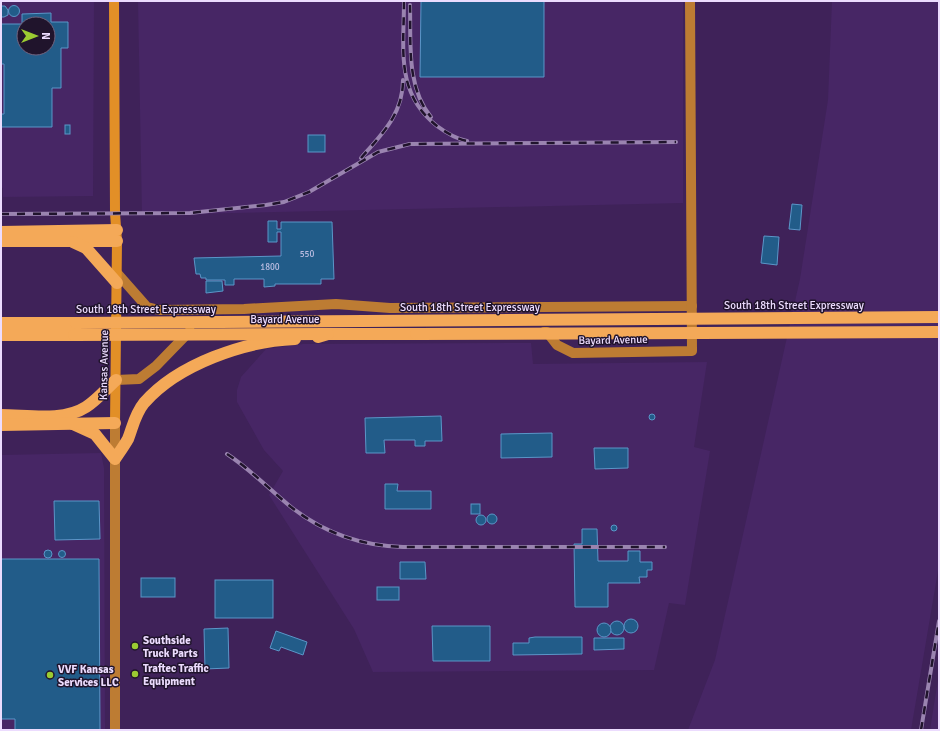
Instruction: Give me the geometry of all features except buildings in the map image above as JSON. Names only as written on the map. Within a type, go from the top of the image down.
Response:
[{"type":"highway","points":[[1,232],[117,235]]},
{"type":"highway","points":[[1,241],[72,241],[117,235]]},
{"type":"highway","points":[[72,241],[86,248],[117,278]]},
{"type":"highway","name":"South 18th Street Expressway","points":[[1,323],[939,317]]},
{"type":"highway","points":[[3,336],[939,332]]},
{"type":"highway","points":[[73,424],[95,434],[115,459],[128,439],[134,419],[144,403],[172,378],[213,358],[268,341],[312,338],[328,334]]},
{"type":"highway","points":[[1,415],[59,416],[74,412],[86,407],[116,380]]},
{"type":"highway","points":[[1,425],[115,423]]},
{"type":"main road","name":"Kansas Avenue","points":[[114,1],[117,235],[115,423]]},
{"type":"street","name":"Bayard Avenue","points":[[116,380],[139,379],[156,366],[189,331],[547,332],[557,345],[573,353],[692,351],[690,1]]},
{"type":"street","points":[[117,278],[147,307],[160,310],[244,309],[336,304],[390,308],[692,306]]},
{"type":"street","name":"Kansas Avenue","points":[[115,423],[115,730]]},
{"type":"shaded area","points":[[1,1],[94,1],[93,196],[3,197],[3,188],[1,187]]},
{"type":"shaded area","points":[[138,1],[683,1],[683,203],[142,215]]},
{"type":"shaded area","points":[[832,1],[939,1],[939,565],[911,730],[688,730],[715,660],[800,279],[828,100]]},
{"type":"shaded area","points":[[531,343],[533,364],[707,362],[694,447],[710,451],[685,605],[669,603],[654,670],[373,672],[354,629],[269,495],[283,471],[264,450],[237,402],[237,390],[241,377],[266,349],[303,344]]},
{"type":"shaded area","points":[[101,453],[104,468],[105,730],[1,730],[1,455]]},
{"type":"shaded area","points":[[939,675],[939,730],[930,730],[935,698]]},
{"type":"railway","points":[[404,1],[403,53],[408,85],[414,99],[424,113],[437,126],[451,135],[467,141]]},
{"type":"railway","points":[[410,5],[410,49],[414,78],[417,92],[431,117]]},
{"type":"railway","points":[[361,158],[390,123],[399,103],[403,80]]},
{"type":"railway","points":[[1,214],[190,213],[284,202],[309,192],[378,152],[410,144],[676,142]]},
{"type":"railway","points":[[227,454],[244,466],[291,507],[304,516],[330,531],[358,541],[403,547],[665,547]]},
{"type":"railway","points":[[921,730],[939,621]]},
{"type":"place","name":"Southside Truck Parts","points":[[135,646]]},
{"type":"place","name":"Traftec Traffic Equipment","points":[[135,674]]},
{"type":"place","name":"VVF Kansas Services LLC","points":[[50,675]]}]
